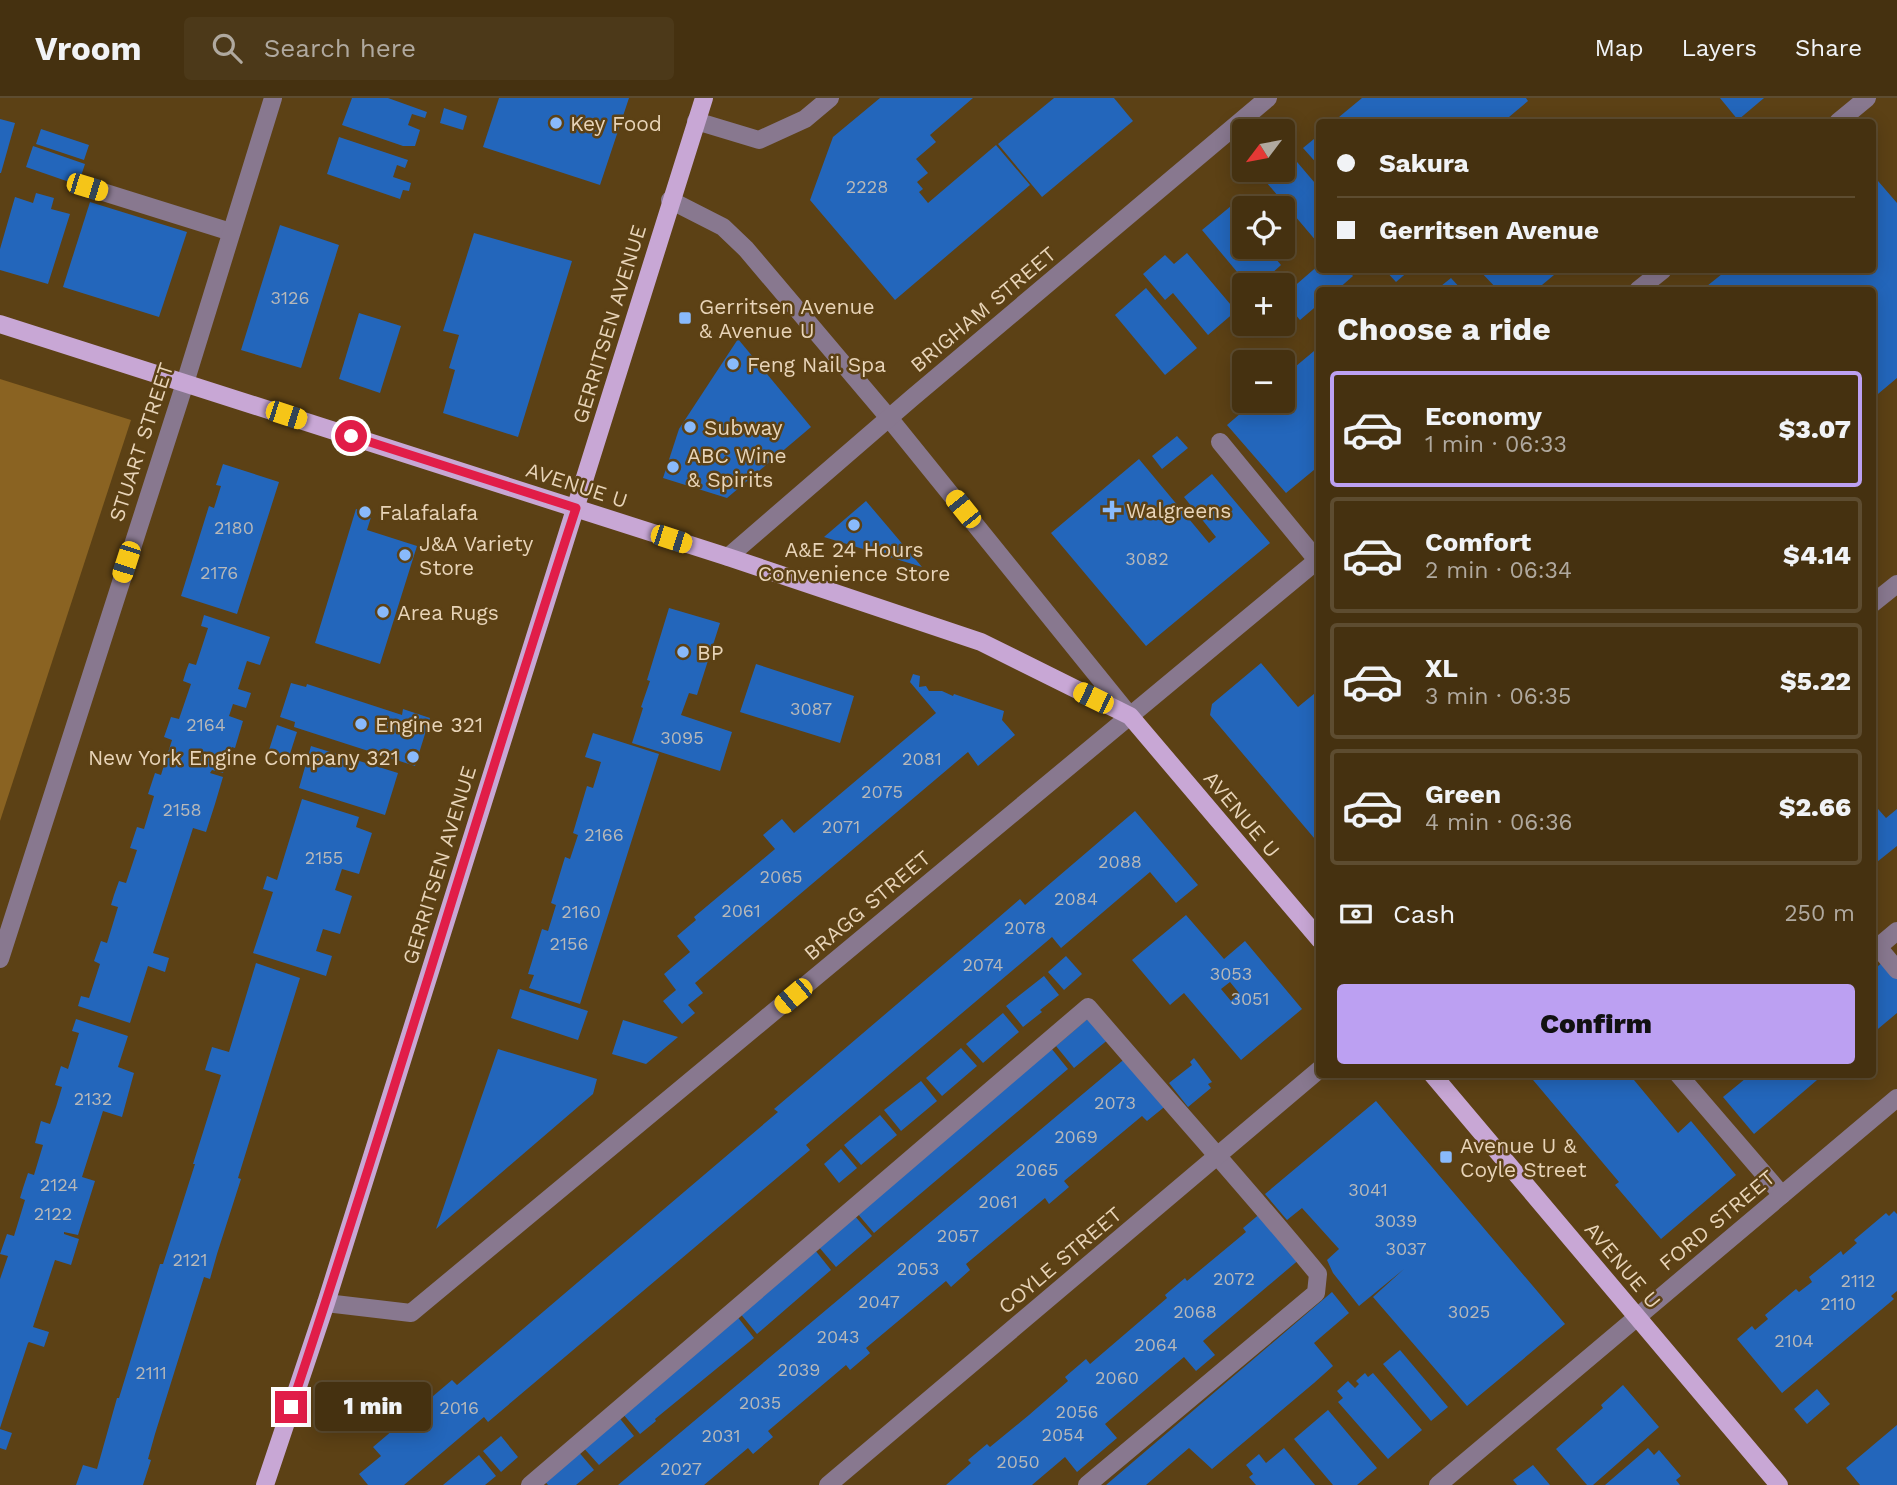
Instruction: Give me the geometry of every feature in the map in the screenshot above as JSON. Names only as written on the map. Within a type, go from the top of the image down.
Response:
[{"type":"main road","name":"GERRITSEN AVENUE","points":[[265,1485],[326,1303],[704,98]]},
{"type":"main road","name":"AVENUE U","points":[[0,324],[728,557],[981,642],[1130,716],[1316,935]]},
{"type":"main road","name":"AVENUE U","points":[[1436,1078],[1779,1485]]},
{"type":"street","name":"STUART STREET","points":[[0,959],[273,98]]},
{"type":"street","points":[[696,121],[759,140],[805,119],[830,98]]},
{"type":"street","name":"BRIGHAM STREET","points":[[728,557],[1268,98]]},
{"type":"street","points":[[1842,119],[1867,98]]},
{"type":"street","points":[[87,187],[231,232]]},
{"type":"street","name":"AVENUE U","points":[[670,200],[723,228],[747,249],[889,418],[1130,716]]},
{"type":"street","points":[[1642,287],[1659,273]]},
{"type":"street","points":[[1220,442],[1316,557]]},
{"type":"street","name":"BRAGG STREET","points":[[326,1303],[411,1312],[1316,561]]},
{"type":"street","points":[[1876,601],[1897,584]]},
{"type":"street","points":[[1876,947],[1897,931]]},
{"type":"street","points":[[1876,949],[1897,970]]},
{"type":"street","points":[[530,1485],[1088,1007],[1318,1274],[1317,1293],[1087,1485]]},
{"type":"street","name":"COYLE STREET","points":[[828,1485],[1316,1072]]},
{"type":"street","points":[[1681,1078],[1782,1195]]},
{"type":"street","name":"FORD STREET","points":[[1438,1485],[1897,1098]]},
{"type":"shaded area","points":[[0,379],[131,420],[0,821]]},
{"type":"building","points":[[352,98],[388,98],[427,112],[425,118],[412,114],[408,125],[420,130],[415,146],[403,146],[342,125]]},
{"type":"building","name":"Key Food","points":[[499,98],[629,98],[600,185],[483,147]]},
{"type":"building","points":[[880,98],[973,98],[930,135],[936,142],[916,159],[928,173],[917,182],[923,189],[919,192],[928,203],[996,145],[1030,185],[895,300],[810,200],[833,137]]},
{"type":"building","points":[[1054,98],[1114,98],[1133,121],[1042,197],[998,144]]},
{"type":"building","points":[[1362,98],[1526,98],[1528,101],[1507,119],[1337,119]]},
{"type":"building","points":[[1720,98],[1764,98],[1739,119]]},
{"type":"building","points":[[444,108],[467,116],[463,130],[440,123]]},
{"type":"building","points":[[0,119],[15,123],[1,173],[0,173]]},
{"type":"building","points":[[41,129],[89,145],[84,160],[36,144]]},
{"type":"building","points":[[339,137],[408,160],[405,168],[397,165],[393,177],[411,183],[409,191],[403,190],[400,199],[327,174]]},
{"type":"building","points":[[1316,137],[1316,163],[1303,148]]},
{"type":"building","points":[[33,146],[85,164],[78,185],[26,167]]},
{"type":"building","points":[[1295,160],[1316,184],[1316,241],[1295,216],[1295,196],[1278,196],[1266,182],[1295,182]]},
{"type":"building","points":[[1876,179],[1897,203],[1897,378],[1876,396],[1876,287],[1706,287],[1723,273],[1876,273]]},
{"type":"building","points":[[36,193],[54,198],[51,209],[70,214],[48,284],[0,270],[0,249],[15,197],[33,203]]},
{"type":"building","points":[[90,202],[187,232],[159,317],[63,287]]},
{"type":"building","points":[[1231,206],[1232,259],[1276,259],[1281,265],[1272,273],[1238,273],[1202,230]]},
{"type":"building","points":[[280,225],[339,245],[301,368],[241,350]]},
{"type":"building","points":[[474,233],[572,261],[518,437],[443,413],[455,370],[449,368],[459,335],[443,331]]},
{"type":"building","points":[[1187,253],[1232,306],[1232,314],[1208,335],[1173,293],[1165,300],[1143,274],[1165,255],[1174,264]]},
{"type":"building","points":[[1316,267],[1316,273],[1350,273],[1353,276],[1340,287],[1316,287],[1316,306],[1300,320],[1295,314],[1295,286]]},
{"type":"building","points":[[1388,273],[1406,273],[1396,282]]},
{"type":"building","points":[[1482,273],[1556,273],[1540,287],[1495,287]]},
{"type":"building","points":[[1451,278],[1459,287],[1440,287]]},
{"type":"building","points":[[1146,288],[1197,348],[1165,375],[1115,315]]},
{"type":"building","points":[[359,313],[401,326],[380,393],[339,379]]},
{"type":"building","points":[[738,339],[811,427],[727,498],[663,478],[679,429]]},
{"type":"building","points":[[1316,349],[1316,468],[1286,493],[1227,425],[1241,413],[1295,413],[1295,367]]},
{"type":"building","points":[[1177,436],[1188,448],[1162,469],[1152,456]]},
{"type":"building","name":"Walgreens","points":[[1139,459],[1209,543],[1216,537],[1184,497],[1212,474],[1270,543],[1146,646],[1051,533]]},
{"type":"building","points":[[223,464],[279,482],[237,614],[181,596],[209,506],[214,508],[221,486],[216,485]]},
{"type":"building","points":[[866,501],[922,567],[824,537]]},
{"type":"building","points":[[356,509],[372,514],[367,530],[417,546],[380,664],[315,643]]},
{"type":"building","points":[[669,608],[720,623],[697,695],[689,693],[681,715],[732,732],[720,771],[632,743],[650,681],[647,680]]},
{"type":"building","points":[[204,615],[270,637],[260,665],[247,661],[238,689],[251,693],[246,708],[233,704],[229,716],[243,721],[235,748],[232,747],[223,773],[212,770],[210,773],[223,777],[215,804],[206,832],[193,828],[153,953],[169,958],[165,972],[148,966],[130,1023],[78,1006],[81,996],[89,998],[100,964],[94,961],[101,941],[107,943],[118,907],[111,905],[114,895],[119,881],[126,883],[137,850],[130,848],[137,827],[144,829],[154,796],[148,794],[155,773],[161,775],[172,740],[164,737],[171,717],[179,719],[191,684],[183,681],[189,663],[196,665],[208,628],[201,626]]},
{"type":"building","points":[[1261,663],[1298,707],[1316,692],[1316,840],[1210,715],[1212,704]]},
{"type":"building","points":[[756,664],[854,696],[840,743],[740,712]]},
{"type":"building","points":[[913,674],[920,676],[919,687],[926,686],[929,691],[942,691],[953,696],[954,694],[1004,711],[1002,720],[1015,735],[978,766],[968,752],[695,983],[703,993],[688,1005],[695,1013],[682,1024],[663,1001],[676,990],[664,974],[690,952],[677,936],[696,920],[694,917],[775,849],[763,835],[782,819],[794,833],[936,713],[910,682]]},
{"type":"building","name":"Engine 321","points":[[291,683],[306,687],[307,684],[402,715],[403,709],[430,718],[415,766],[294,727],[295,722],[280,717]]},
{"type":"building","points":[[277,725],[297,732],[288,760],[268,753]]},
{"type":"building","points":[[593,733],[659,754],[580,1004],[529,988],[534,975],[528,974],[542,929],[548,931],[556,905],[551,903],[565,857],[570,859],[578,835],[573,833],[587,786],[593,788],[601,762],[585,757]]},
{"type":"building","points":[[311,746],[398,773],[385,815],[299,788]]},
{"type":"building","points":[[302,799],[359,817],[356,827],[372,833],[359,874],[342,869],[335,890],[352,896],[340,934],[323,929],[316,951],[332,956],[326,976],[253,953],[273,892],[263,889],[267,876],[277,880]]},
{"type":"building","points":[[1876,807],[1886,818],[1897,809],[1897,846],[1876,863]]},
{"type":"building","points":[[1135,811],[1198,885],[1176,903],[1150,872],[1061,948],[1052,937],[806,1145],[810,1150],[488,1422],[484,1417],[404,1485],[368,1485],[359,1474],[381,1456],[373,1447],[452,1380],[457,1385],[778,1112],[774,1109],[1020,899],[1025,905]]},
{"type":"building","points":[[1186,915],[1224,959],[1245,941],[1302,1009],[1241,1060],[1184,993],[1170,1005],[1132,960]],"holes":[[[1230,982],[1239,993],[1231,1001],[1221,989]]]},
{"type":"building","points":[[1066,956],[1082,974],[1064,990],[1048,972]]},
{"type":"building","points":[[1883,962],[1897,979],[1897,1013],[1876,1031],[1876,968]]},
{"type":"building","points":[[256,963],[300,978],[238,1178],[241,1179],[210,1279],[204,1277],[155,1434],[143,1485],[76,1485],[83,1465],[97,1469],[117,1398],[160,1264],[163,1264],[221,1075],[205,1070],[212,1047],[229,1052]]},
{"type":"building","points":[[1044,976],[1059,995],[1023,1027],[1006,1006]]},
{"type":"building","points":[[520,989],[588,1011],[578,1040],[511,1018]]},
{"type":"building","points":[[1003,1013],[1019,1032],[983,1063],[966,1044]]},
{"type":"building","points":[[1091,1016],[1110,1038],[1074,1068],[1056,1046]]},
{"type":"building","points":[[76,1019],[128,1036],[118,1067],[134,1073],[122,1117],[103,1111],[82,1177],[95,1181],[78,1235],[64,1232],[79,1239],[71,1265],[55,1260],[33,1327],[49,1332],[44,1347],[28,1343],[0,1428],[0,1279],[8,1256],[0,1254],[7,1234],[14,1236],[25,1200],[20,1198],[28,1173],[34,1175],[43,1145],[35,1143],[41,1121],[50,1124],[56,1107],[62,1087],[55,1085],[61,1066],[68,1069],[79,1033],[72,1031]]},
{"type":"building","points":[[623,1020],[678,1037],[646,1064],[612,1054]]},
{"type":"building","points":[[961,1048],[977,1066],[942,1096],[926,1078]]},
{"type":"building","points":[[1051,1048],[1068,1069],[874,1233],[857,1213]]},
{"type":"building","points":[[498,1049],[597,1079],[593,1094],[436,1229]]},
{"type":"building","points":[[1128,1056],[1168,1104],[1147,1121],[1142,1116],[1064,1181],[1069,1187],[1049,1204],[1045,1198],[966,1264],[970,1270],[951,1287],[946,1281],[866,1348],[870,1353],[850,1370],[846,1365],[768,1431],[773,1437],[753,1454],[748,1448],[704,1485],[618,1485]]},
{"type":"building","points":[[1194,1058],[1212,1082],[1208,1084],[1211,1088],[1188,1107],[1169,1083],[1192,1065],[1190,1062]]},
{"type":"building","points":[[1531,1078],[1632,1078],[1678,1133],[1691,1121],[1736,1175],[1661,1239],[1615,1185],[1619,1182]]},
{"type":"building","points":[[1746,1078],[1819,1078],[1754,1134],[1723,1097]]},
{"type":"building","points":[[921,1081],[937,1101],[901,1131],[884,1110]]},
{"type":"building","points":[[1376,1101],[1565,1324],[1467,1406],[1373,1297],[1404,1269],[1359,1306],[1333,1273],[1327,1260],[1339,1249],[1302,1208],[1287,1220],[1265,1194]]},
{"type":"building","points":[[880,1115],[897,1135],[861,1165],[844,1145]]},
{"type":"building","points":[[841,1149],[857,1168],[839,1183],[824,1164]]},
{"type":"building","points":[[1894,1211],[1897,1214],[1897,1291],[1891,1296],[1894,1299],[1782,1393],[1737,1339],[1752,1326],[1755,1330],[1768,1319],[1765,1315],[1796,1289],[1799,1292],[1812,1282],[1809,1277],[1841,1251],[1843,1255],[1857,1243],[1854,1240],[1886,1213],[1889,1216]]},
{"type":"building","points":[[1262,1212],[1301,1258],[1203,1341],[1215,1355],[1196,1371],[1184,1357],[1105,1424],[1117,1438],[1077,1472],[1065,1457],[1032,1485],[946,1485],[971,1463],[968,1460],[987,1444],[990,1447],[1068,1381],[1065,1377],[1086,1359],[1090,1364],[1167,1298],[1165,1295],[1185,1278],[1187,1281],[1246,1232],[1243,1228]]},
{"type":"building","points":[[854,1215],[872,1236],[836,1267],[818,1246]]},
{"type":"building","points":[[815,1250],[831,1270],[757,1334],[739,1312]]},
{"type":"building","points":[[1332,1292],[1349,1313],[1314,1343],[1333,1366],[1314,1383],[1212,1469],[1189,1448],[1146,1485],[1106,1485]]},
{"type":"building","points":[[736,1315],[754,1338],[640,1434],[622,1413]]},
{"type":"building","points":[[1400,1350],[1448,1407],[1431,1421],[1383,1364]]},
{"type":"building","points":[[1365,1373],[1368,1377],[1373,1373],[1422,1430],[1388,1459],[1338,1402],[1343,1398],[1337,1391],[1348,1381],[1355,1388],[1359,1384],[1356,1381]]},
{"type":"building","points":[[1623,1385],[1659,1427],[1593,1485],[1587,1485],[1556,1449],[1603,1408],[1601,1405]]},
{"type":"building","points":[[1817,1389],[1830,1404],[1807,1424],[1794,1409]]},
{"type":"building","points":[[1328,1410],[1377,1468],[1357,1485],[1333,1485],[1294,1439]]},
{"type":"building","points":[[617,1415],[634,1436],[599,1465],[581,1445]]},
{"type":"building","points":[[1897,1425],[1897,1485],[1860,1485],[1846,1468]]},
{"type":"building","points":[[0,1429],[12,1433],[6,1450],[0,1448]]},
{"type":"building","points":[[501,1436],[518,1457],[501,1472],[483,1451]]},
{"type":"building","points":[[1284,1448],[1315,1485],[1256,1485],[1249,1477],[1253,1474],[1246,1465],[1259,1454],[1266,1463]]},
{"type":"building","points":[[1648,1448],[1654,1455],[1659,1450],[1681,1476],[1676,1480],[1680,1485],[1605,1485]]},
{"type":"building","points":[[577,1450],[594,1470],[576,1485],[548,1485],[543,1479]]},
{"type":"building","points":[[479,1455],[496,1476],[485,1485],[443,1485]]},
{"type":"building","points":[[1533,1465],[1550,1485],[1517,1485],[1513,1480]]},
{"type":"place","name":"Key Food","points":[[556,123]]},
{"type":"place","name":"Gerritsen Avenue & Avenue U","points":[[685,318]]},
{"type":"place","name":"Feng Nail Spa","points":[[733,364]]},
{"type":"place","name":"Subway","points":[[690,427]]},
{"type":"place","name":"ABC Wine & Spirits","points":[[673,467]]},
{"type":"place","name":"Walgreens","points":[[1112,510]]},
{"type":"place","name":"Falafalafa","points":[[365,512]]},
{"type":"place","name":"A&E 24 Hours Convenience Store","points":[[854,525]]},
{"type":"place","name":"J&A Variety Store","points":[[405,555]]},
{"type":"place","name":"Area Rugs","points":[[383,612]]},
{"type":"place","name":"BP","points":[[683,652]]},
{"type":"place","name":"Engine 321","points":[[361,724]]},
{"type":"place","name":"New York Engine Company 321","points":[[413,757]]},
{"type":"place","name":"Avenue U & Coyle Street","points":[[1446,1157]]},
{"type":"route","points":[[291,1407],[576,508],[351,436]]}]
